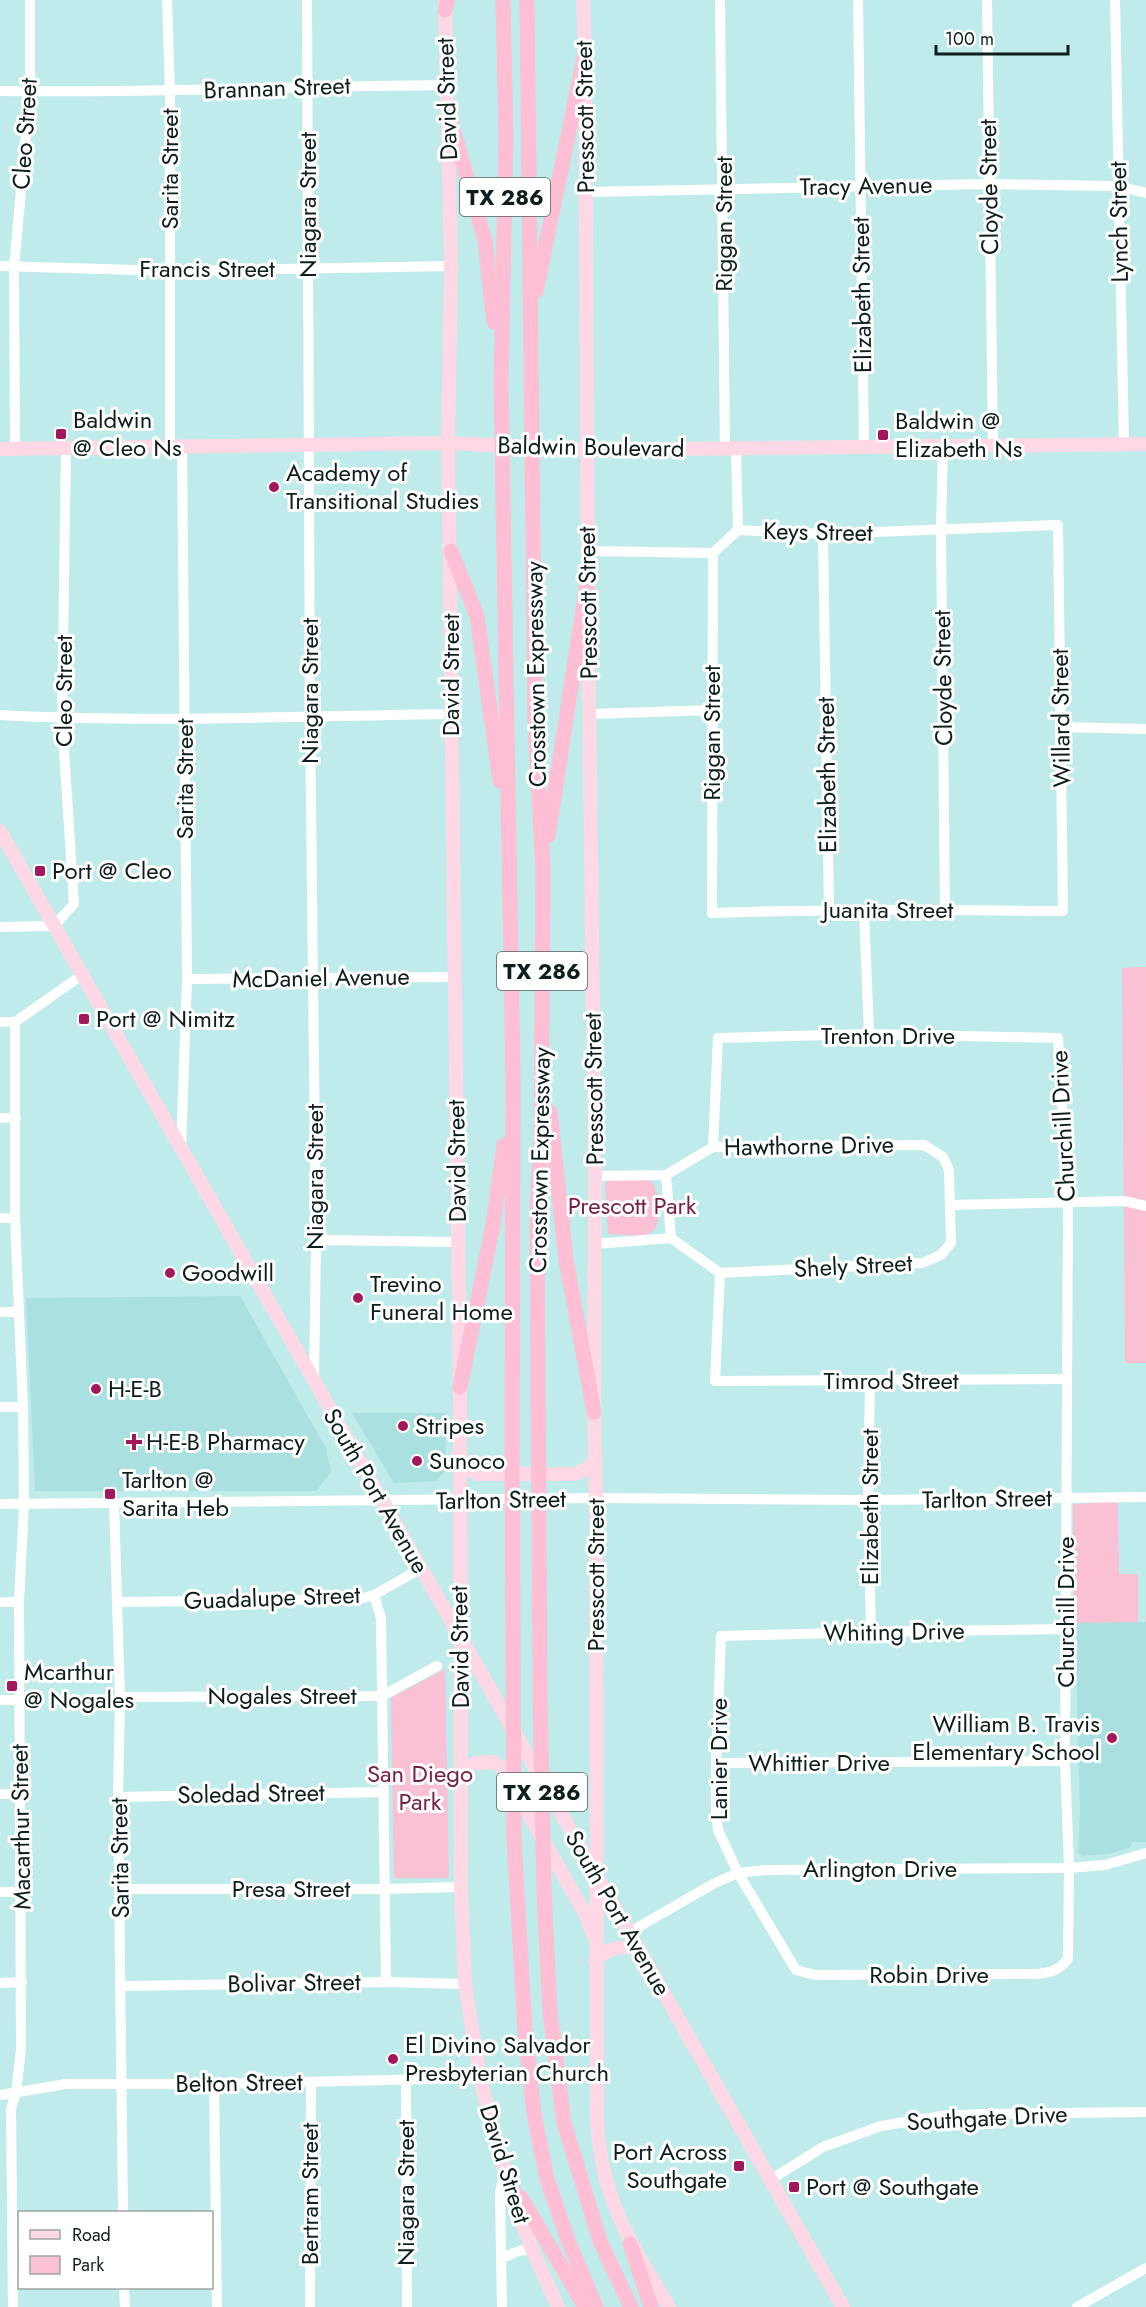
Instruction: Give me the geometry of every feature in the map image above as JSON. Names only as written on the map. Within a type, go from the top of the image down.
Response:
[{"type":"highway","name":"Crosstown Expressway","points":[[503,0],[506,136],[501,388],[510,848],[514,1838],[525,2031],[534,2114],[547,2179],[569,2243],[596,2307]]},
{"type":"highway","name":"Crosstown Expressway","points":[[527,0],[535,723],[543,869],[542,1137],[537,1215],[538,1453],[541,1551],[540,1693],[544,1891],[550,2012],[564,2123],[600,2241],[631,2307]]},
{"type":"highway","points":[[530,320],[585,53]]},
{"type":"highway","points":[[448,115],[485,241],[501,388]]},
{"type":"highway","points":[[451,550],[477,616],[510,848]]},
{"type":"highway","points":[[543,869],[588,577]]},
{"type":"highway","points":[[542,1042],[566,1260],[594,1412]]},
{"type":"highway","points":[[460,1387],[493,1225],[512,1089]]},
{"type":"highway","points":[[509,2188],[522,2199],[585,2307]]},
{"type":"highway","points":[[630,2244],[651,2307]]},
{"type":"main road","name":"Presscott Street","points":[[583,0],[595,1176],[597,2124],[600,2158],[614,2208],[630,2244]]},
{"type":"main road","name":"David Street","points":[[446,3],[451,266],[448,443],[460,1387],[458,1456],[461,1887],[465,1984],[480,2078],[509,2188],[532,2249],[558,2307]]},
{"type":"main road","name":"Baldwin Boulevard","points":[[0,449],[448,443],[586,450],[1146,444]]},
{"type":"main road","name":"South Port Avenue","points":[[0,831],[843,2307]]},
{"type":"main road","points":[[458,1456],[465,1467],[477,1474],[576,1474],[588,1468],[594,1460]]},
{"type":"main road","points":[[462,1774],[475,1763],[494,1762],[502,1767],[586,1915],[595,1942]]},
{"type":"main road","points":[[595,1961],[607,1950],[636,1947]]},
{"type":"main road","points":[[630,2244],[669,2307]]},
{"type":"street","name":"Cleo Street","points":[[15,448],[14,267],[30,91],[30,0]]},
{"type":"street","name":"Sarita Street","points":[[166,0],[170,91],[169,271],[185,718],[187,979],[181,1148]]},
{"type":"street","name":"Niagara Street","points":[[307,0],[310,716],[316,1240],[314,1382]]},
{"type":"street","name":"Riggan Street","points":[[720,0],[730,448],[738,530]]},
{"type":"street","name":"Elizabeth Street","points":[[858,0],[864,447]]},
{"type":"street","name":"Cloyde Street","points":[[987,0],[993,446]]},
{"type":"street","name":"Lynch Street","points":[[1115,0],[1124,444]]},
{"type":"street","name":"Brannan Street","points":[[0,91],[170,91],[308,86],[446,85]]},
{"type":"street","name":"Tracy Avenue","points":[[586,192],[988,184],[1118,186],[1146,193]]},
{"type":"street","name":"Francis Street","points":[[0,266],[169,271],[451,266]]},
{"type":"street","name":"Cloyde Street","points":[[943,446],[941,531],[945,910]]},
{"type":"street","name":"Cleo Street","points":[[54,926],[74,904],[62,718],[66,448]]},
{"type":"street","name":"Keys Street","points":[[713,553],[738,530],[823,534],[1058,525]]},
{"type":"street","name":"Willard Street","points":[[1058,525],[1063,911]]},
{"type":"street","name":"Elizabeth Street","points":[[823,534],[829,909]]},
{"type":"street","points":[[588,551],[713,553]]},
{"type":"street","name":"Riggan Street","points":[[712,913],[713,553]]},
{"type":"street","points":[[590,714],[712,710]]},
{"type":"street","points":[[0,715],[62,718],[185,718],[451,714]]},
{"type":"street","points":[[1061,727],[1146,729]]},
{"type":"street","name":"Juanita Street","points":[[712,913],[829,909],[1063,911]]},
{"type":"street","points":[[864,911],[869,1034]]},
{"type":"street","points":[[0,927],[54,926]]},
{"type":"street","points":[[0,1022],[15,1022],[82,975]]},
{"type":"street","name":"McDaniel Avenue","points":[[187,979],[455,977]]},
{"type":"street","name":"Macarthur Street","points":[[13,2307],[11,2109],[16,2093],[21,2049],[19,1602],[24,1504],[23,1407],[15,1218],[15,1022]]},
{"type":"street","name":"Trenton Drive","points":[[713,1147],[718,1038],[869,1034],[1058,1038]]},
{"type":"street","name":"Churchill Drive","points":[[1058,1038],[1068,1203],[1065,1761],[1070,1868],[1070,1940],[1068,1959],[1061,1968]]},
{"type":"street","points":[[0,1118],[15,1118]]},
{"type":"street","name":"Hawthorne Drive","points":[[595,1176],[666,1175],[713,1147],[924,1145],[943,1158],[949,1170],[950,1205]]},
{"type":"street","points":[[666,1175],[671,1239]]},
{"type":"street","points":[[950,1205],[1124,1201],[1146,1206]]},
{"type":"street","name":"Shely Street","points":[[720,1273],[922,1263],[941,1255],[951,1243],[950,1205]]},
{"type":"street","points":[[0,1218],[15,1218]]},
{"type":"street","points":[[595,1244],[671,1239],[720,1273]]},
{"type":"street","points":[[316,1240],[458,1242]]},
{"type":"street","name":"Timrod Street","points":[[720,1273],[715,1381],[870,1382],[1066,1379]]},
{"type":"street","points":[[0,1312],[18,1312]]},
{"type":"street","name":"Elizabeth Street","points":[[870,1382],[868,1500],[871,1632]]},
{"type":"street","points":[[0,1407],[23,1407]]},
{"type":"street","name":"Tarlton Street","points":[[0,1504],[596,1498],[868,1500],[1146,1497]]},
{"type":"street","name":"Sarita Street","points":[[114,1503],[120,1697],[118,1797],[123,2211]]},
{"type":"street","name":"Guadalupe Street","points":[[117,1602],[341,1601],[374,1595],[420,1569]]},
{"type":"street","points":[[374,1595],[381,1618],[386,1982]]},
{"type":"street","points":[[0,1602],[19,1602]]},
{"type":"street","name":"Whiting Drive","points":[[721,1636],[1067,1629]]},
{"type":"street","name":"Lanier Drive","points":[[721,1636],[716,1763],[718,1830],[738,1873],[796,1970]]},
{"type":"street","name":"Nogales Street","points":[[120,1697],[381,1696],[437,1666]]},
{"type":"street","points":[[0,1700],[19,1700]]},
{"type":"street","name":"Whittier Drive","points":[[716,1763],[1065,1761]]},
{"type":"street","name":"Soledad Street","points":[[118,1797],[384,1792]]},
{"type":"street","points":[[0,1794],[20,1794]]},
{"type":"street","name":"Arlington Drive","points":[[628,1933],[713,1884],[738,1873],[767,1870],[1070,1868],[1106,1865],[1146,1852]]},
{"type":"street","name":"Presa Street","points":[[120,1889],[461,1887]]},
{"type":"street","points":[[0,1892],[22,1892]]},
{"type":"street","name":"Robin Drive","points":[[796,1970],[815,1975],[1023,1974],[1051,1973],[1061,1968]]},
{"type":"street","points":[[0,1983],[22,1982]]},
{"type":"street","name":"Bolivar Street","points":[[122,1986],[386,1982],[465,1984]]},
{"type":"street","name":"Belton Street","points":[[0,2095],[66,2084],[214,2084],[480,2078]]},
{"type":"street","name":"Niagara Street","points":[[406,2080],[407,2307]]},
{"type":"street","name":"Bertram Street","points":[[310,2307],[311,2082]]},
{"type":"street","points":[[214,2084],[217,2307]]},
{"type":"street","name":"Southgate Drive","points":[[770,2180],[823,2148],[881,2126],[942,2116],[979,2114],[1146,2112]]},
{"type":"street","points":[[502,2307],[500,2193],[504,2169]]},
{"type":"street","points":[[502,2258],[519,2251],[532,2249]]},
{"type":"street","points":[[1077,2307],[1146,2268]]},
{"type":"street","points":[[124,2289],[125,2307]]},
{"type":"shaded area","points":[[240,1296],[326,1448],[331,1472],[316,1491],[35,1491],[26,1298]]},
{"type":"shaded area","points":[[352,1413],[445,1413],[446,1470],[436,1481],[394,1483]]},
{"type":"shaded area","name":"William B. Travis Elementary School","points":[[1146,1622],[1146,1842],[1132,1842],[1131,1847],[1109,1854],[1082,1856],[1078,1852],[1080,1808],[1077,1623]]},
{"type":"green space","points":[[1146,967],[1146,1363],[1125,1363],[1122,968]]},
{"type":"green space","name":"Prescott Park","points":[[609,1179],[649,1179],[653,1183],[658,1198],[659,1215],[650,1233],[635,1236],[608,1234],[605,1184]]},
{"type":"green space","points":[[1118,1502],[1119,1574],[1138,1574],[1138,1622],[1074,1623],[1073,1504]]},
{"type":"green space","name":"San Diego Park","points":[[445,1669],[449,1878],[394,1878],[391,1698]]},
{"type":"place","name":"Baldwin @ Cleo Ns","points":[[61,434]]},
{"type":"place","name":"Baldwin @ Elizabeth Ns","points":[[883,435]]},
{"type":"place","name":"Academy of Transitional Studies","points":[[274,487]]},
{"type":"place","name":"Port @ Cleo","points":[[40,871]]},
{"type":"place","name":"Port @ Nimitz","points":[[84,1019]]},
{"type":"place","name":"Goodwill","points":[[170,1273]]},
{"type":"place","name":"Trevino Funeral Home","points":[[358,1298]]},
{"type":"place","name":"H-E-B","points":[[96,1389]]},
{"type":"place","name":"Stripes","points":[[403,1426]]},
{"type":"place","name":"H-E-B Pharmacy","points":[[134,1442]]},
{"type":"place","name":"Sunoco","points":[[417,1461]]},
{"type":"place","name":"Tarlton @ Sarita Heb","points":[[110,1494]]},
{"type":"place","name":"Mcarthur @ Nogales","points":[[12,1686]]},
{"type":"place","name":"William B. Travis Elementary School","points":[[1112,1738]]},
{"type":"place","name":"El Divino Salvador Presbyterian Church","points":[[393,2059]]},
{"type":"place","name":"Port Across Southgate","points":[[739,2166]]},
{"type":"place","name":"Port @ Southgate","points":[[794,2187]]}]
